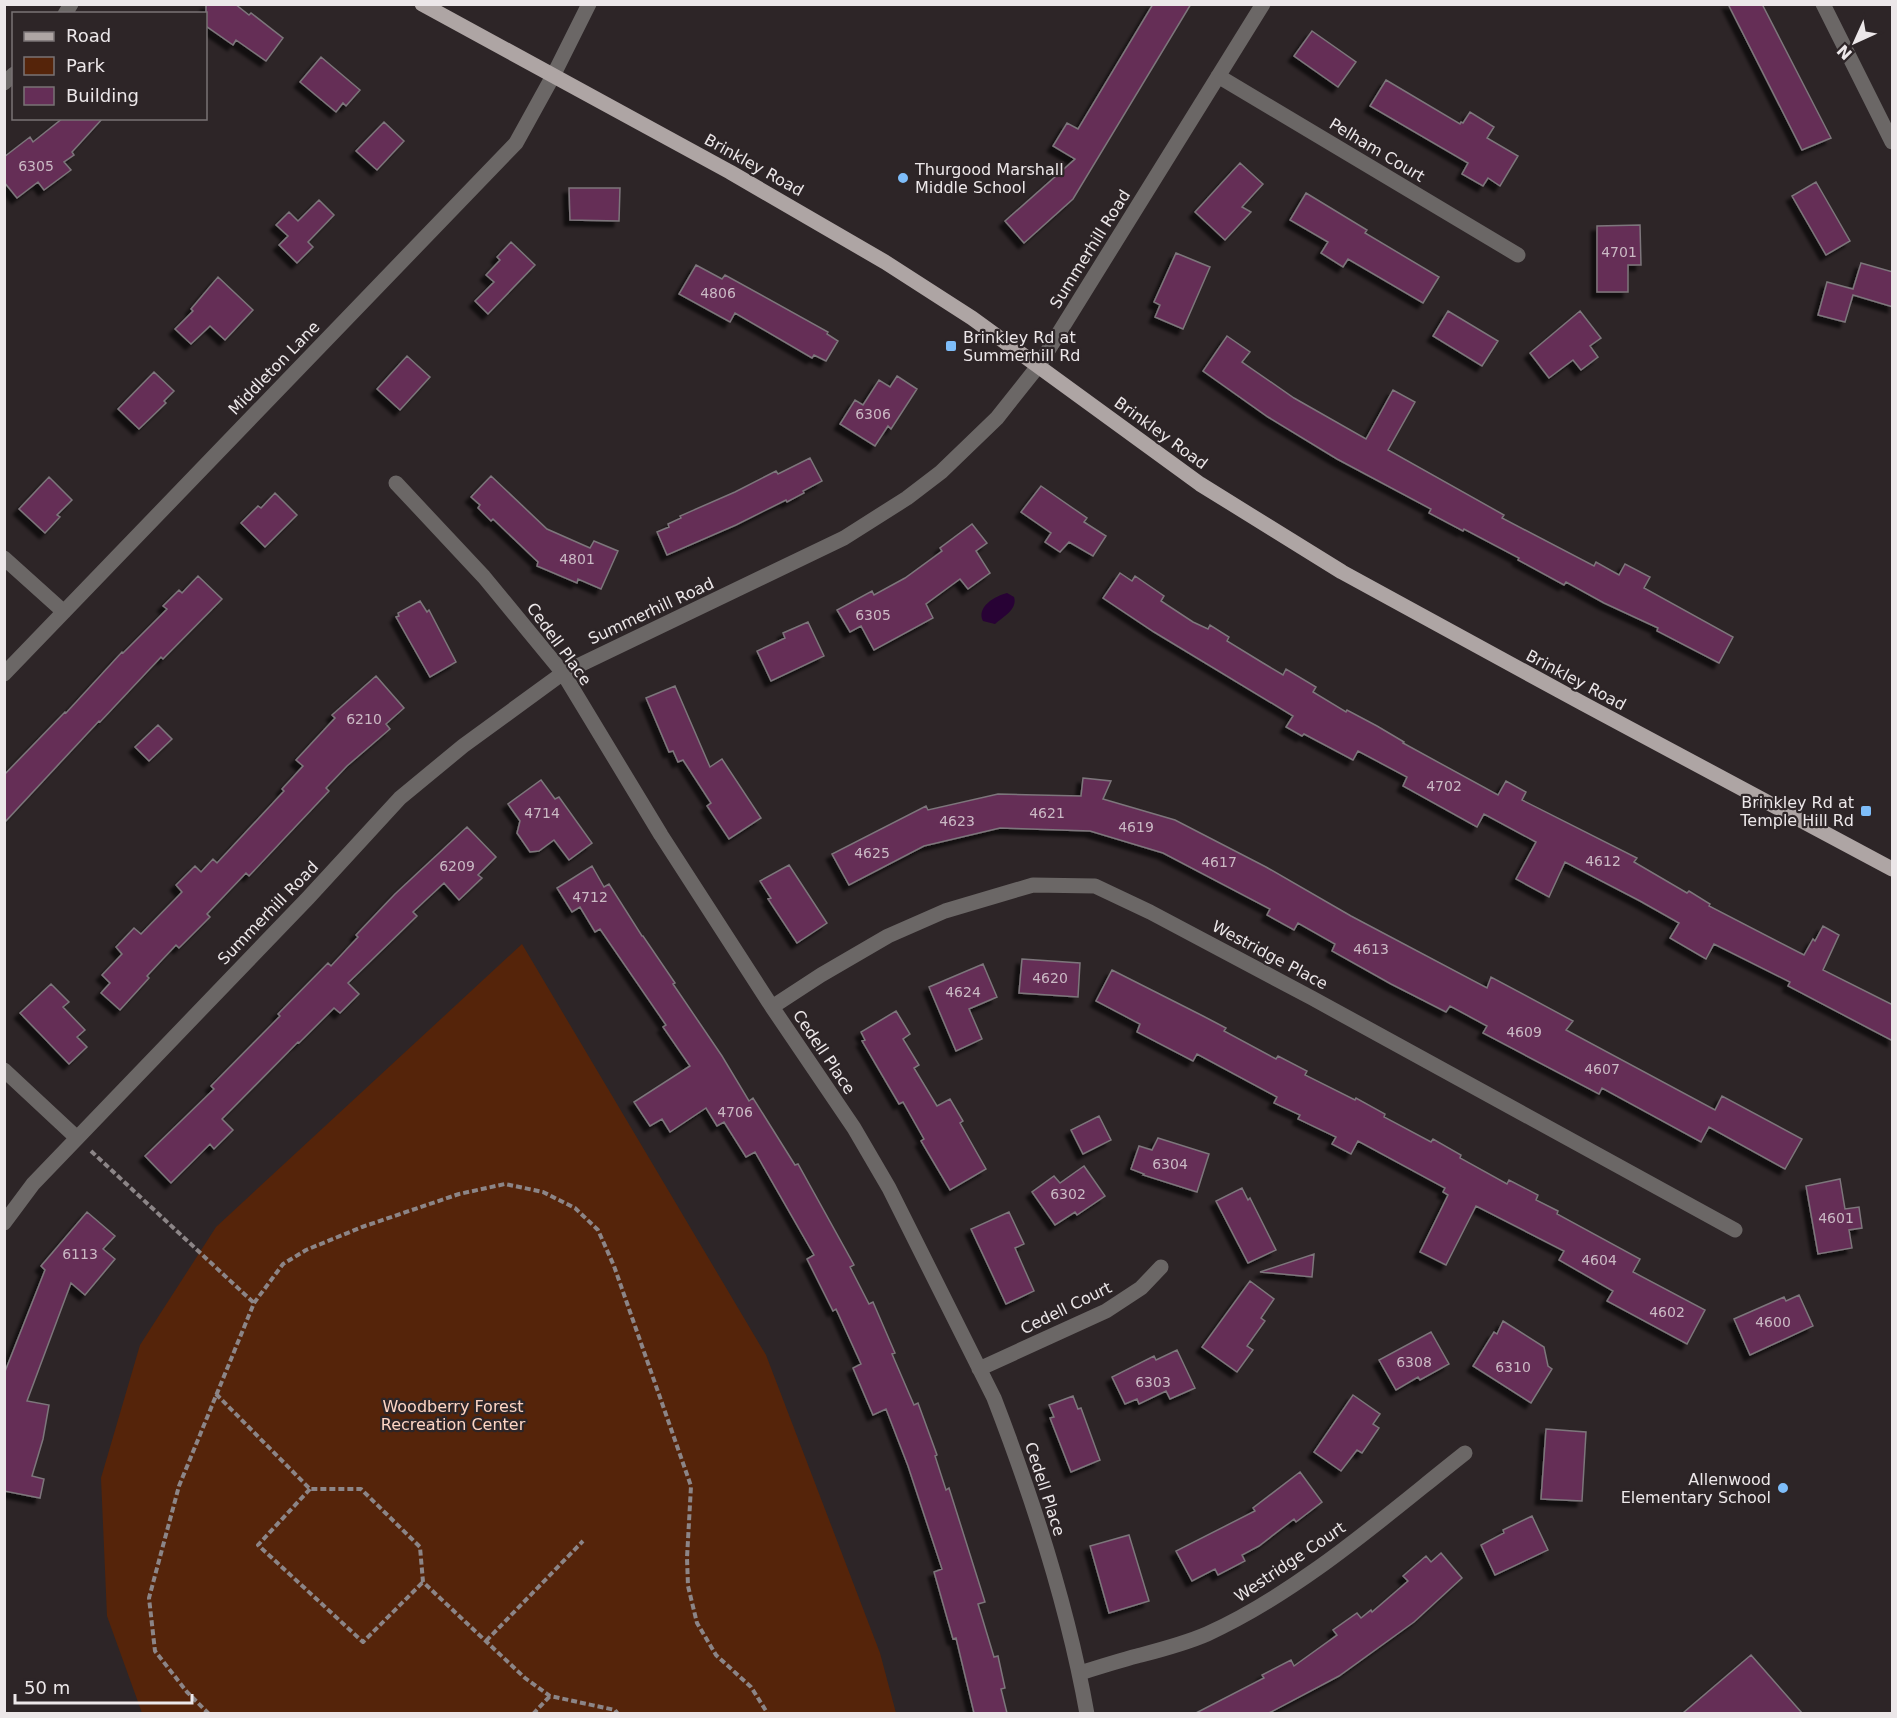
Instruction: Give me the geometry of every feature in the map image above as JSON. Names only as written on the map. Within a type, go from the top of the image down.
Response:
[{"type":"main road","name":"Brinkley Road","points":[[422,4],[845,237],[972,318],[1200,484],[1342,572],[1893,869]]},
{"type":"street","name":"Middleton Lane","points":[[4,674],[516,143],[589,4]]},
{"type":"street","name":"Summerhill Road","points":[[4,1223],[33,1184],[308,898],[400,798],[463,746],[563,673],[844,538],[907,498],[941,472],[990,425],[1039,365],[1263,4]]},
{"type":"street","points":[[1823,4],[1893,142]]},
{"type":"street","name":"Pelham Court","points":[[1218,76],[1518,255]]},
{"type":"street","name":"Cedell Place","points":[[396,483],[484,577],[563,673],[661,835],[772,1007],[854,1128],[889,1188],[993,1398],[1019,1466],[1080,1673],[1087,1713]]},
{"type":"street","points":[[4,558],[64,612]]},
{"type":"street","name":"Westridge Place","points":[[772,1007],[888,936],[945,911],[1033,885],[1095,886],[1150,912],[1312,998],[1735,1230]]},
{"type":"street","points":[[4,1070],[77,1138]]},
{"type":"street","name":"Cedell Court","points":[[979,1369],[1106,1311],[1141,1288],[1161,1267]]},
{"type":"street","name":"Westridge Court","points":[[1080,1673],[1173,1646],[1238,1619],[1279,1595],[1362,1535],[1465,1453]]},
{"type":"path","points":[[77,1138],[254,1303]]},
{"type":"path","points":[[209,1713],[187,1692],[155,1651],[149,1599],[178,1486],[254,1303],[283,1264],[306,1250],[362,1227],[459,1194],[505,1184],[543,1192],[575,1208],[598,1230],[614,1266],[691,1486],[687,1558],[688,1586],[696,1623],[716,1655],[751,1688],[768,1713]]},
{"type":"path","points":[[216,1394],[310,1489],[361,1490],[420,1547],[423,1582],[525,1678],[550,1696],[615,1710],[618,1713]]},
{"type":"path","points":[[310,1489],[258,1545],[363,1642],[423,1582]]},
{"type":"path","points":[[486,1641],[583,1541]]},
{"type":"path","points":[[533,1713],[550,1696]]},
{"type":"green space","name":"Woodberry Forest Recreation Center","points":[[522,944],[766,1355],[880,1653],[896,1713],[142,1713],[107,1616],[101,1478],[140,1345],[216,1227]]},
{"type":"shaded area","points":[[1007,593],[1014,597],[1015,601],[1009,612],[995,624],[983,621],[984,607],[992,599]]},
{"type":"building","points":[[206,4],[235,4],[249,15],[251,13],[283,38],[266,61],[236,40],[233,45],[207,27]]},
{"type":"building","points":[[1153,4],[1191,4],[1073,199],[1024,243],[1005,221],[1075,159],[1053,146],[1067,123],[1078,129]]},
{"type":"building","points":[[1728,4],[1762,4],[1831,138],[1802,150]]},
{"type":"building","points":[[1312,31],[1356,62],[1338,87],[1294,56]]},
{"type":"building","points":[[321,57],[360,90],[346,106],[343,103],[336,112],[300,82]]},
{"type":"building","points":[[1386,80],[1460,124],[1470,112],[1494,127],[1487,138],[1518,156],[1500,186],[1488,178],[1483,186],[1462,174],[1468,163],[1370,106]]},
{"type":"building","points":[[60,120],[101,120],[72,152],[74,155],[64,162],[71,170],[44,190],[38,182],[17,198],[4,182],[4,157],[30,137],[33,142]]},
{"type":"building","points":[[384,122],[404,141],[377,170],[356,151]]},
{"type":"building","points":[[1240,163],[1263,184],[1242,207],[1251,212],[1225,240],[1195,212]]},
{"type":"building","points":[[1816,182],[1850,241],[1826,255],[1792,196]]},
{"type":"building","points":[[569,188],[620,188],[619,221],[570,220]]},
{"type":"building","points":[[1306,193],[1367,230],[1365,233],[1439,277],[1423,303],[1348,259],[1343,267],[1321,253],[1328,242],[1290,220]]},
{"type":"building","points":[[319,200],[334,215],[308,242],[313,247],[297,263],[279,245],[288,236],[276,225],[289,212],[298,221]]},
{"type":"building","points":[[1640,225],[1641,265],[1628,265],[1628,292],[1597,292],[1597,226]]},
{"type":"building","points":[[511,242],[535,265],[488,314],[475,301],[494,282],[486,275],[500,260],[497,257]]},
{"type":"building","points":[[1176,253],[1210,267],[1183,329],[1155,317],[1160,305],[1154,302]]},
{"type":"building","points":[[1861,263],[1893,272],[1893,307],[1853,295],[1845,322],[1818,315],[1827,282],[1853,289]]},
{"type":"building","points":[[696,265],[722,279],[725,275],[828,332],[827,334],[838,341],[826,361],[814,355],[812,358],[735,313],[730,322],[679,294]]},
{"type":"building","points":[[218,277],[253,310],[225,340],[210,326],[191,344],[175,329],[193,311],[191,309]]},
{"type":"building","points":[[1448,311],[1498,341],[1482,366],[1433,336]]},
{"type":"building","points":[[1580,311],[1601,338],[1590,346],[1598,357],[1581,370],[1573,360],[1549,378],[1530,353]]},
{"type":"building","points":[[1227,336],[1250,352],[1242,362],[1294,398],[1366,439],[1393,390],[1415,402],[1388,450],[1504,515],[1502,518],[1594,566],[1596,562],[1619,575],[1625,564],[1650,577],[1644,588],[1733,637],[1719,663],[1657,631],[1658,628],[1566,582],[1564,585],[1518,560],[1519,558],[1429,513],[1431,509],[1337,459],[1268,417],[1203,371]]},
{"type":"building","points":[[407,356],[430,377],[400,410],[377,389]]},
{"type":"building","points":[[154,372],[174,391],[164,401],[166,403],[139,429],[118,409]]},
{"type":"building","points":[[897,376],[917,389],[891,429],[888,426],[875,446],[840,424],[855,400],[863,405],[879,380],[890,387]]},
{"type":"building","points":[[810,458],[822,481],[787,502],[786,500],[667,555],[657,532],[669,527],[668,524],[681,518],[680,516],[776,471],[778,474]]},
{"type":"building","points":[[491,476],[547,529],[590,548],[594,541],[618,551],[601,589],[578,579],[577,583],[537,566],[538,562],[493,519],[491,521],[478,508],[480,505],[471,497]]},
{"type":"building","points":[[49,477],[72,500],[57,515],[60,517],[45,533],[19,509]]},
{"type":"building","points":[[1041,486],[1087,518],[1084,522],[1106,536],[1093,556],[1069,542],[1060,552],[1045,542],[1051,533],[1021,512]]},
{"type":"building","points":[[275,493],[297,515],[265,547],[241,523],[258,506],[261,508]]},
{"type":"building","points":[[972,524],[987,543],[976,551],[990,573],[968,589],[960,579],[926,604],[933,618],[874,650],[861,626],[850,632],[837,610],[872,591],[874,595],[905,578],[942,551],[940,548]]},
{"type":"building","points":[[1120,573],[1132,581],[1135,576],[1164,596],[1161,601],[1193,622],[1208,629],[1210,625],[1229,637],[1227,641],[1283,675],[1286,669],[1316,687],[1313,692],[1346,712],[1347,710],[1377,726],[1403,743],[1498,795],[1506,781],[1526,792],[1522,800],[1637,858],[1634,862],[1687,893],[1689,891],[1710,904],[1709,906],[1804,955],[1823,926],[1839,935],[1823,970],[1893,1005],[1893,1041],[1788,986],[1790,982],[1714,944],[1706,959],[1670,938],[1679,923],[1565,862],[1549,897],[1516,879],[1536,842],[1484,814],[1477,827],[1403,786],[1407,777],[1358,751],[1353,760],[1286,727],[1293,716],[1154,632],[1103,598]]},
{"type":"building","points":[[198,576],[222,599],[163,659],[161,657],[4,823],[4,775],[66,713],[122,652],[167,609],[163,606],[179,590],[182,593]]},
{"type":"building","points":[[420,601],[427,612],[429,610],[456,662],[430,677],[396,617],[399,616],[398,613]]},
{"type":"building","points":[[808,622],[824,656],[771,681],[757,651],[785,638],[783,633]]},
{"type":"building","points":[[376,676],[404,708],[386,724],[390,729],[347,766],[326,788],[329,791],[249,876],[246,873],[207,914],[210,917],[179,948],[176,945],[120,1010],[101,993],[110,983],[102,975],[122,954],[116,947],[134,928],[141,934],[182,892],[176,885],[195,866],[201,872],[213,859],[217,863],[284,791],[282,789],[303,766],[296,760],[335,718],[332,715]]},
{"type":"building","points":[[675,686],[710,767],[722,759],[761,818],[729,839],[707,806],[711,803],[683,760],[678,762],[673,751],[669,752],[646,698]]},
{"type":"building","points":[[158,725],[172,739],[149,761],[135,747]]},
{"type":"building","points":[[1083,778],[1111,781],[1103,799],[1175,820],[1487,988],[1491,977],[1573,1021],[1566,1030],[1715,1110],[1722,1096],[1802,1139],[1785,1169],[1709,1127],[1701,1142],[1602,1088],[1599,1094],[1483,1033],[1487,1026],[1450,1006],[1446,1012],[1391,984],[1332,951],[1335,944],[1298,923],[1294,930],[1267,915],[1270,909],[1163,853],[1090,831],[1000,828],[924,846],[849,885],[832,854],[926,806],[928,810],[998,794],[1081,796]]},
{"type":"building","points":[[541,780],[555,799],[559,797],[592,843],[569,860],[554,840],[539,851],[530,852],[517,833],[520,821],[508,804]]},
{"type":"building","points":[[467,827],[496,857],[478,875],[482,878],[459,900],[444,883],[413,912],[417,916],[348,983],[359,994],[340,1013],[334,1008],[298,1042],[222,1119],[233,1130],[214,1149],[210,1144],[171,1183],[145,1156],[214,1089],[211,1086],[328,963],[331,966],[358,937],[356,935],[395,894]]},
{"type":"building","points":[[789,865],[827,923],[797,943],[768,899],[771,898],[760,881]]},
{"type":"building","points":[[592,866],[604,887],[609,884],[749,1101],[753,1098],[795,1165],[798,1164],[854,1265],[850,1267],[869,1304],[873,1302],[914,1405],[918,1403],[937,1455],[935,1456],[946,1490],[949,1488],[985,1602],[978,1604],[994,1657],[998,1656],[1005,1688],[1001,1689],[1007,1713],[974,1713],[956,1638],[953,1639],[934,1572],[942,1569],[908,1466],[886,1409],[873,1415],[853,1368],[861,1364],[836,1309],[833,1311],[807,1259],[814,1255],[755,1152],[746,1157],[724,1122],[717,1126],[706,1108],[670,1132],[662,1119],[650,1126],[634,1102],[690,1066],[663,1027],[666,1025],[600,929],[595,932],[580,907],[572,912],[557,888]]},
{"type":"building","points":[[1022,959],[1080,963],[1078,997],[1019,993]]},
{"type":"building","points":[[983,964],[997,997],[969,1009],[982,1039],[956,1051],[929,987]]},
{"type":"building","points":[[1112,970],[1226,1028],[1224,1031],[1276,1059],[1278,1056],[1307,1071],[1305,1075],[1355,1100],[1356,1098],[1385,1114],[1384,1117],[1431,1142],[1433,1139],[1461,1155],[1460,1158],[1507,1184],[1509,1180],[1538,1195],[1536,1200],[1558,1211],[1557,1214],[1640,1259],[1633,1272],[1705,1310],[1687,1344],[1607,1301],[1613,1291],[1559,1260],[1564,1251],[1476,1206],[1446,1265],[1420,1252],[1448,1195],[1443,1192],[1445,1188],[1358,1141],[1351,1154],[1332,1144],[1336,1137],[1298,1119],[1300,1115],[1274,1103],[1277,1097],[1197,1054],[1193,1061],[1137,1032],[1140,1024],[1096,1001]]},
{"type":"building","points":[[51,984],[69,1002],[63,1007],[85,1030],[77,1037],[87,1047],[69,1064],[20,1013]]},
{"type":"building","points":[[896,1011],[910,1034],[903,1039],[919,1065],[914,1068],[937,1106],[950,1099],[963,1121],[960,1123],[986,1169],[950,1190],[921,1141],[924,1139],[903,1102],[899,1104],[862,1041],[865,1040],[861,1032]]},
{"type":"building","points":[[1099,1116],[1111,1140],[1083,1154],[1071,1130]]},
{"type":"building","points":[[1158,1138],[1209,1154],[1197,1192],[1131,1169],[1139,1146],[1152,1150]]},
{"type":"building","points":[[1084,1166],[1105,1196],[1077,1215],[1075,1212],[1055,1225],[1032,1192],[1054,1176],[1060,1183]]},
{"type":"building","points":[[1840,1179],[1845,1209],[1859,1207],[1862,1228],[1849,1230],[1852,1248],[1818,1254],[1806,1186]]},
{"type":"building","points":[[1242,1188],[1248,1200],[1250,1198],[1276,1250],[1248,1263],[1216,1201]]},
{"type":"building","points":[[87,1212],[115,1236],[103,1249],[115,1259],[85,1295],[71,1283],[27,1401],[49,1405],[43,1439],[32,1476],[44,1479],[40,1498],[4,1491],[4,1374],[45,1270],[41,1266]]},
{"type":"building","points":[[1009,1212],[1024,1244],[1015,1248],[1034,1291],[1006,1304],[971,1229]]},
{"type":"building","points":[[1314,1254],[1312,1277],[1260,1272]]},
{"type":"building","points":[[1250,1281],[1274,1299],[1261,1318],[1265,1321],[1247,1346],[1253,1350],[1237,1372],[1202,1347]]},
{"type":"building","points":[[1799,1295],[1813,1326],[1750,1355],[1734,1319],[1784,1297],[1786,1301]]},
{"type":"building","points":[[1503,1321],[1544,1347],[1548,1366],[1552,1369],[1531,1403],[1473,1366],[1494,1332],[1497,1334]]},
{"type":"building","points":[[1431,1332],[1449,1364],[1420,1380],[1418,1377],[1396,1390],[1379,1360]]},
{"type":"building","points":[[1177,1350],[1195,1388],[1170,1399],[1166,1391],[1139,1404],[1137,1399],[1125,1404],[1112,1377],[1154,1356],[1156,1360]]},
{"type":"building","points":[[1353,1395],[1380,1414],[1373,1424],[1379,1428],[1362,1453],[1357,1450],[1341,1471],[1314,1452]]},
{"type":"building","points":[[1073,1396],[1078,1409],[1081,1408],[1100,1460],[1071,1472],[1050,1418],[1054,1417],[1049,1405]]},
{"type":"building","points":[[1546,1429],[1586,1432],[1582,1501],[1541,1499]]},
{"type":"building","points":[[1300,1472],[1322,1502],[1296,1522],[1294,1519],[1259,1546],[1242,1555],[1245,1561],[1218,1575],[1215,1569],[1192,1581],[1176,1551],[1255,1511],[1253,1508]]},
{"type":"building","points":[[1532,1516],[1548,1550],[1495,1575],[1481,1545],[1504,1533],[1503,1530]]},
{"type":"building","points":[[1129,1535],[1149,1601],[1109,1613],[1090,1546]]},
{"type":"building","points":[[1441,1553],[1462,1578],[1414,1622],[1339,1676],[1269,1713],[1196,1713],[1264,1678],[1262,1675],[1291,1660],[1294,1666],[1337,1635],[1333,1630],[1357,1613],[1361,1618],[1371,1610],[1372,1612],[1408,1581],[1403,1576],[1426,1556],[1431,1562]]},
{"type":"building","points":[[1751,1655],[1802,1713],[1683,1713]]},
{"type":"place","name":"Thurgood Marshall Middle School","points":[[903,178]]},
{"type":"place","name":"Brinkley Rd at Summerhill Rd","points":[[951,346]]},
{"type":"place","name":"Brinkley Rd at Temple Hill Rd","points":[[1866,811]]},
{"type":"place","name":"Allenwood Elementary School","points":[[1783,1488]]}]
